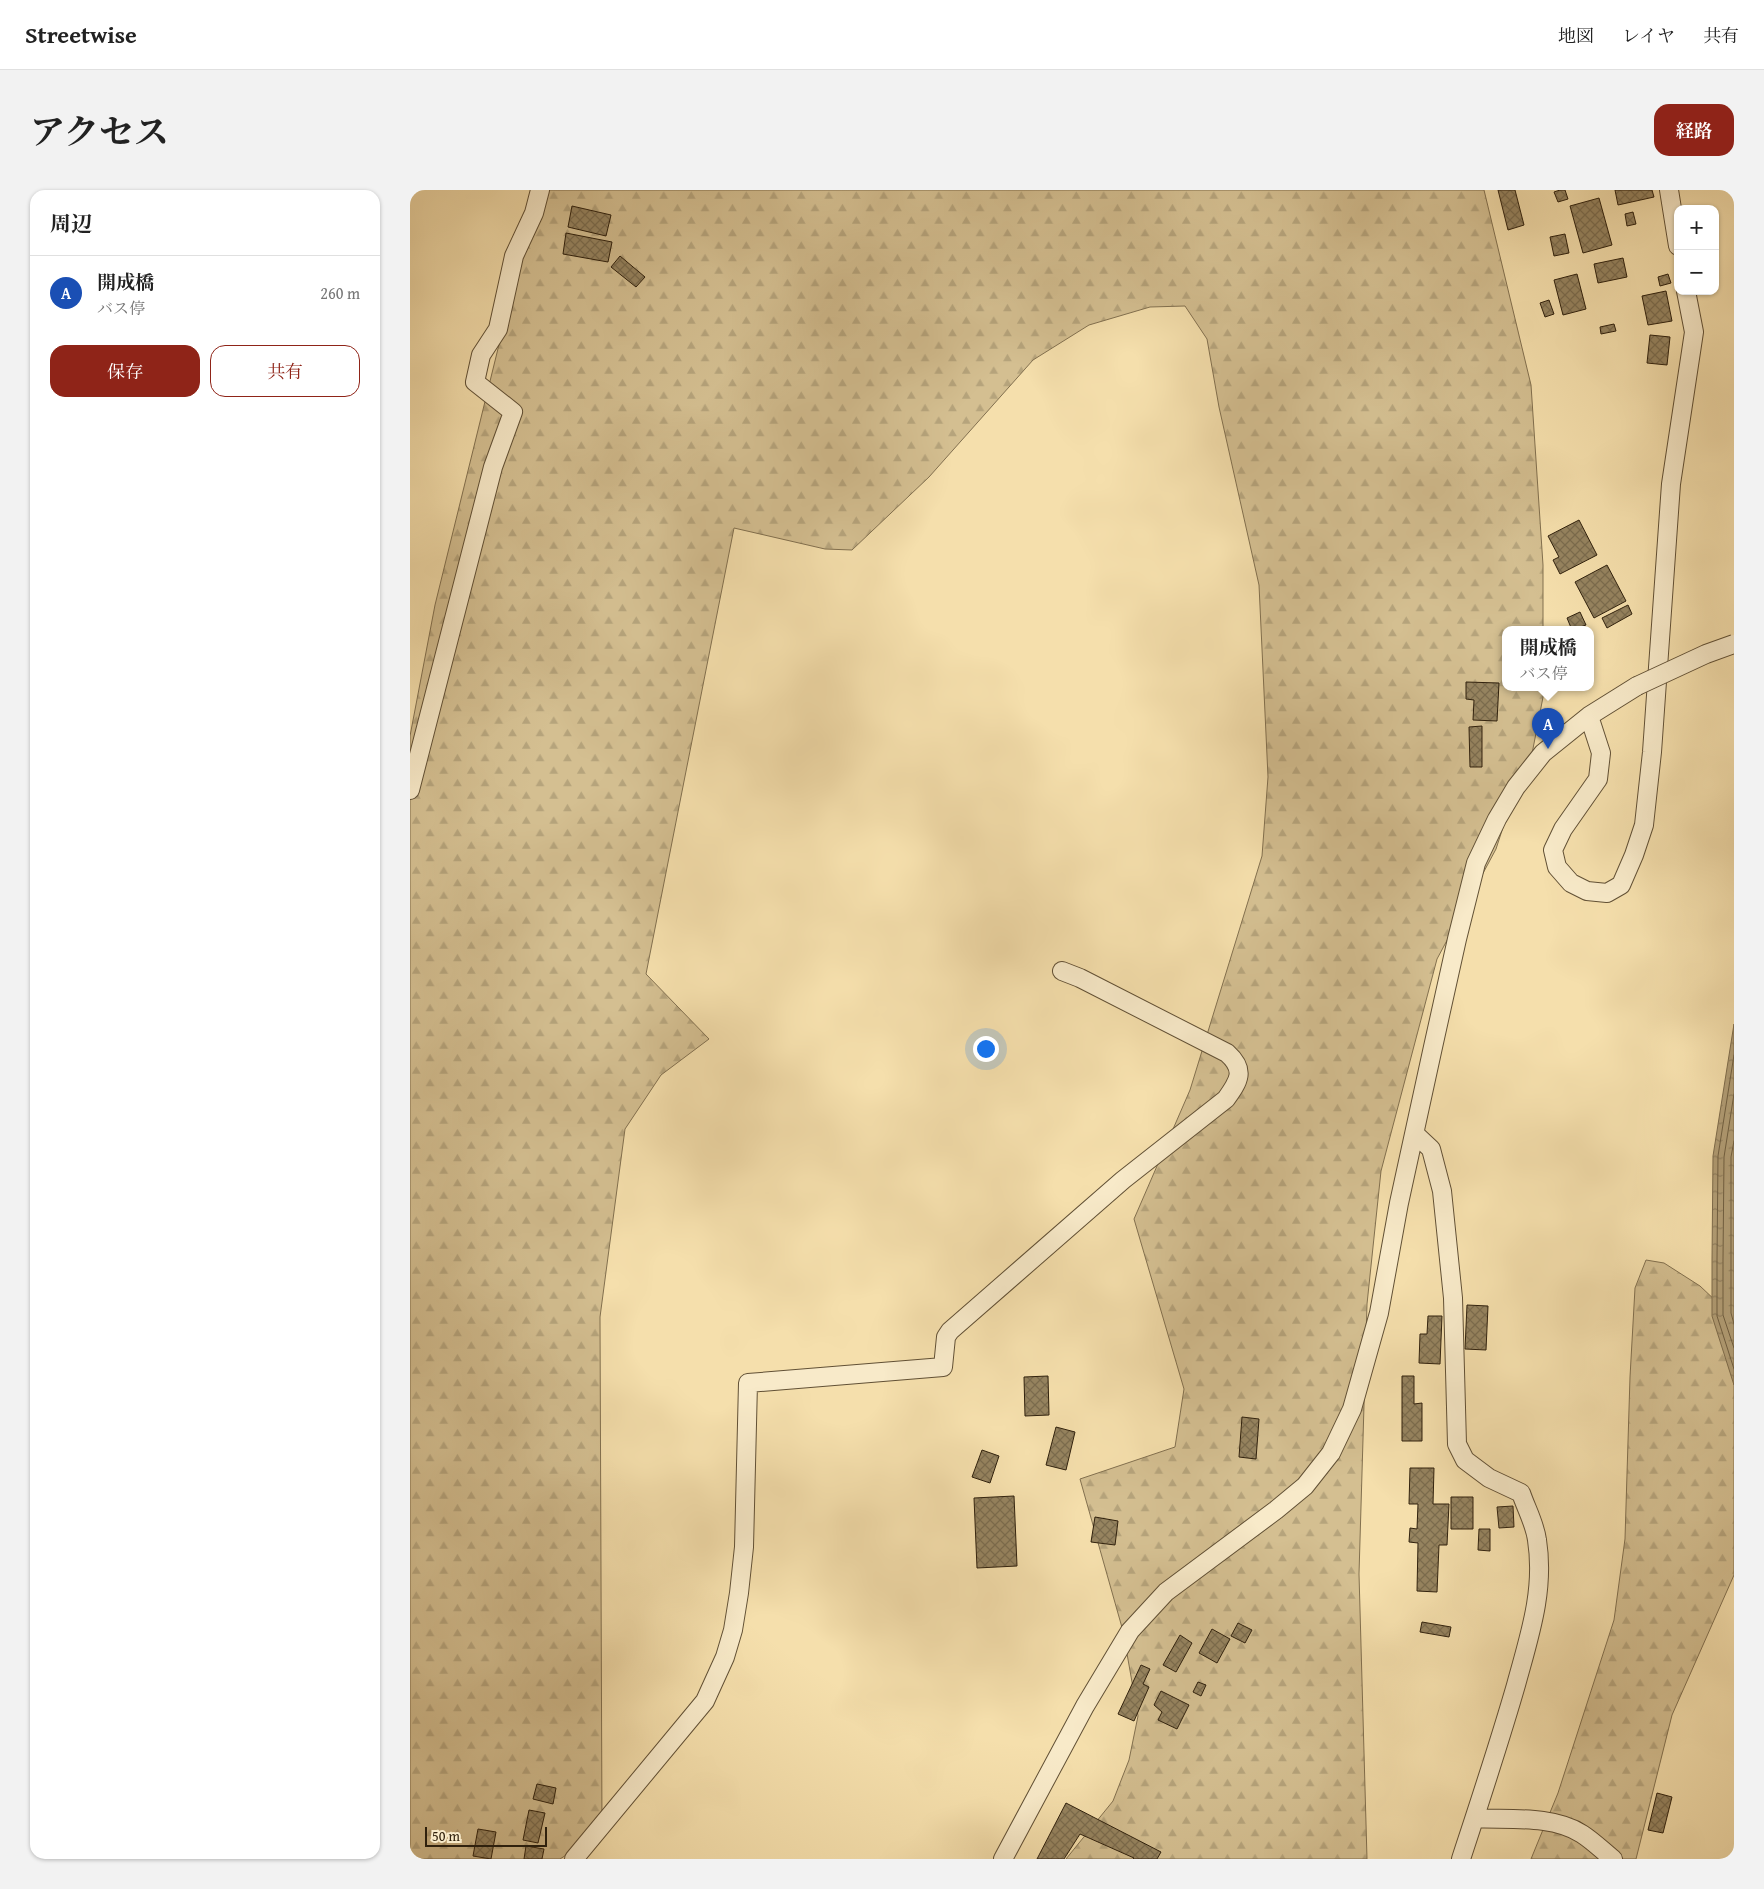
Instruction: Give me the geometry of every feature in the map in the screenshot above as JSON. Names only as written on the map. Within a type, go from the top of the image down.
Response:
[{"type":"street","points":[[410,790],[493,467],[513,412],[475,382],[481,355],[498,329],[514,256],[534,213],[540,190]]},
{"type":"street","points":[[1669,190],[1674,221]]},
{"type":"street","points":[[1589,716],[1601,753],[1598,778],[1563,828],[1553,850],[1557,867],[1571,883],[1587,891],[1607,893],[1621,885],[1644,825],[1652,752],[1671,484],[1694,332],[1687,295]]},
{"type":"street","points":[[1003,1859],[1085,1706],[1130,1631],[1166,1592],[1305,1486],[1331,1453],[1352,1409],[1379,1312],[1399,1204],[1416,1134],[1456,939],[1476,863],[1497,819],[1516,787],[1543,753],[1589,716],[1637,686],[1706,654],[1734,644]]},
{"type":"street","points":[[574,1859],[706,1701],[725,1657],[733,1630],[744,1548],[748,1383],[943,1367],[946,1337],[950,1330],[1123,1180],[1226,1099],[1237,1084],[1239,1069],[1236,1061],[1227,1053],[1080,978],[1062,971]]},
{"type":"street","points":[[1416,1134],[1431,1149],[1442,1191],[1454,1298],[1457,1444],[1465,1460],[1489,1478],[1521,1493],[1537,1538],[1538,1589],[1534,1623],[1499,1746],[1461,1859]]},
{"type":"street","points":[[1474,1818],[1544,1822],[1566,1826],[1582,1834],[1613,1859]]},
{"type":"green space","points":[[537,190],[1484,190],[1531,385],[1543,565],[1543,626],[1502,626],[1502,691],[1544,692],[1530,764],[1516,787],[1496,849],[1437,959],[1381,1171],[1367,1304],[1359,1574],[1367,1859],[1066,1859],[1113,1801],[1129,1760],[1138,1716],[1123,1631],[1080,1479],[1175,1447],[1184,1389],[1134,1219],[1190,1090],[1262,856],[1268,777],[1259,585],[1219,407],[1207,339],[1185,306],[1150,307],[1089,325],[1033,360],[929,477],[852,550],[825,549],[734,528],[646,974],[709,1039],[661,1075],[625,1129],[600,1317],[602,1832],[560,1859],[410,1859],[410,736],[435,605]]},
{"type":"green space","points":[[1646,1260],[1664,1263],[1700,1286],[1734,1318],[1734,1575],[1672,1715],[1636,1859],[1531,1859],[1558,1793],[1614,1620],[1625,1539],[1635,1288]]},
{"type":"water","points":[[1734,1024],[1734,1385],[1712,1316],[1712,1260],[1713,1156]]},
{"type":"building","points":[[1498,190],[1515,190],[1524,225],[1508,230]]},
{"type":"building","points":[[1565,190],[1568,199],[1558,202],[1554,192]]},
{"type":"building","points":[[1615,190],[1652,190],[1654,197],[1618,205]]},
{"type":"building","points":[[1599,198],[1612,245],[1583,253],[1570,206]]},
{"type":"building","points":[[572,206],[611,215],[606,236],[568,227]]},
{"type":"building","points":[[1633,212],[1636,224],[1627,226],[1625,214]]},
{"type":"building","points":[[566,233],[612,242],[608,262],[563,254]]},
{"type":"building","points":[[1565,234],[1569,253],[1554,256],[1550,237]]},
{"type":"building","points":[[620,256],[645,277],[636,287],[611,267]]},
{"type":"building","points":[[1623,258],[1627,277],[1598,283],[1594,264]]},
{"type":"building","points":[[1577,274],[1586,309],[1563,315],[1554,280]]},
{"type":"building","points":[[1668,274],[1671,283],[1660,286],[1658,277]]},
{"type":"building","points":[[1666,291],[1672,321],[1648,325],[1642,296]]},
{"type":"building","points":[[1549,300],[1554,314],[1545,317],[1540,303]]},
{"type":"building","points":[[1614,324],[1616,331],[1601,334],[1600,327]]},
{"type":"building","points":[[1650,335],[1670,337],[1667,365],[1647,363]]},
{"type":"building","points":[[1579,520],[1597,555],[1560,574],[1553,560],[1559,557],[1548,536]]},
{"type":"building","points":[[1607,565],[1626,601],[1594,618],[1575,582]]},
{"type":"building","points":[[1628,605],[1632,614],[1607,628],[1602,618]]},
{"type":"building","points":[[1580,612],[1586,625],[1570,626],[1567,618]]},
{"type":"building","points":[[1466,682],[1499,683],[1497,721],[1473,720],[1474,700],[1466,699]]},
{"type":"building","points":[[1482,726],[1482,767],[1470,767],[1469,727]]},
{"type":"building","points":[[1467,1305],[1488,1306],[1486,1350],[1465,1349]]},
{"type":"building","points":[[1428,1316],[1442,1316],[1440,1364],[1419,1363],[1420,1334],[1427,1334]]},
{"type":"building","points":[[1048,1376],[1049,1415],[1025,1416],[1024,1377]]},
{"type":"building","points":[[1402,1376],[1414,1376],[1414,1404],[1422,1403],[1422,1441],[1402,1441]]},
{"type":"building","points":[[1242,1417],[1259,1419],[1256,1459],[1239,1457]]},
{"type":"building","points":[[1056,1427],[1075,1432],[1066,1470],[1046,1465]]},
{"type":"building","points":[[982,1450],[999,1456],[990,1483],[972,1477]]},
{"type":"building","points":[[1410,1468],[1434,1468],[1433,1504],[1449,1504],[1447,1545],[1439,1545],[1437,1592],[1417,1591],[1418,1543],[1409,1542],[1410,1528],[1417,1529],[1418,1504],[1409,1504]]},
{"type":"building","points":[[1014,1496],[1017,1566],[977,1568],[974,1498]]},
{"type":"building","points":[[1451,1497],[1473,1497],[1473,1529],[1451,1529]]},
{"type":"building","points":[[1513,1506],[1514,1527],[1499,1528],[1497,1507]]},
{"type":"building","points":[[1095,1517],[1118,1521],[1115,1545],[1091,1542]]},
{"type":"building","points":[[1479,1529],[1490,1529],[1490,1551],[1478,1550]]},
{"type":"building","points":[[1422,1622],[1451,1627],[1449,1637],[1420,1632]]},
{"type":"building","points":[[1238,1623],[1252,1630],[1245,1643],[1231,1636]]},
{"type":"building","points":[[1212,1629],[1230,1639],[1217,1663],[1199,1653]]},
{"type":"building","points":[[1180,1635],[1192,1643],[1176,1672],[1163,1665]]},
{"type":"building","points":[[1141,1665],[1150,1669],[1143,1684],[1149,1687],[1134,1721],[1118,1714]]},
{"type":"building","points":[[1198,1682],[1206,1685],[1201,1696],[1193,1692]]},
{"type":"building","points":[[1161,1691],[1189,1705],[1177,1729],[1158,1720],[1162,1712],[1154,1705]]},
{"type":"building","points":[[537,1784],[556,1788],[553,1804],[533,1799]]},
{"type":"building","points":[[1657,1793],[1672,1797],[1663,1833],[1648,1830]]},
{"type":"building","points":[[1066,1803],[1161,1852],[1157,1859],[1133,1859],[1080,1834],[1064,1859],[1037,1859]]},
{"type":"building","points":[[529,1810],[545,1813],[538,1843],[523,1840]]},
{"type":"building","points":[[478,1829],[496,1832],[491,1859],[473,1856]]},
{"type":"building","points":[[526,1846],[544,1849],[542,1859],[524,1859]]},
{"type":"place","name":"開成橋","points":[[1548,749]]}]
